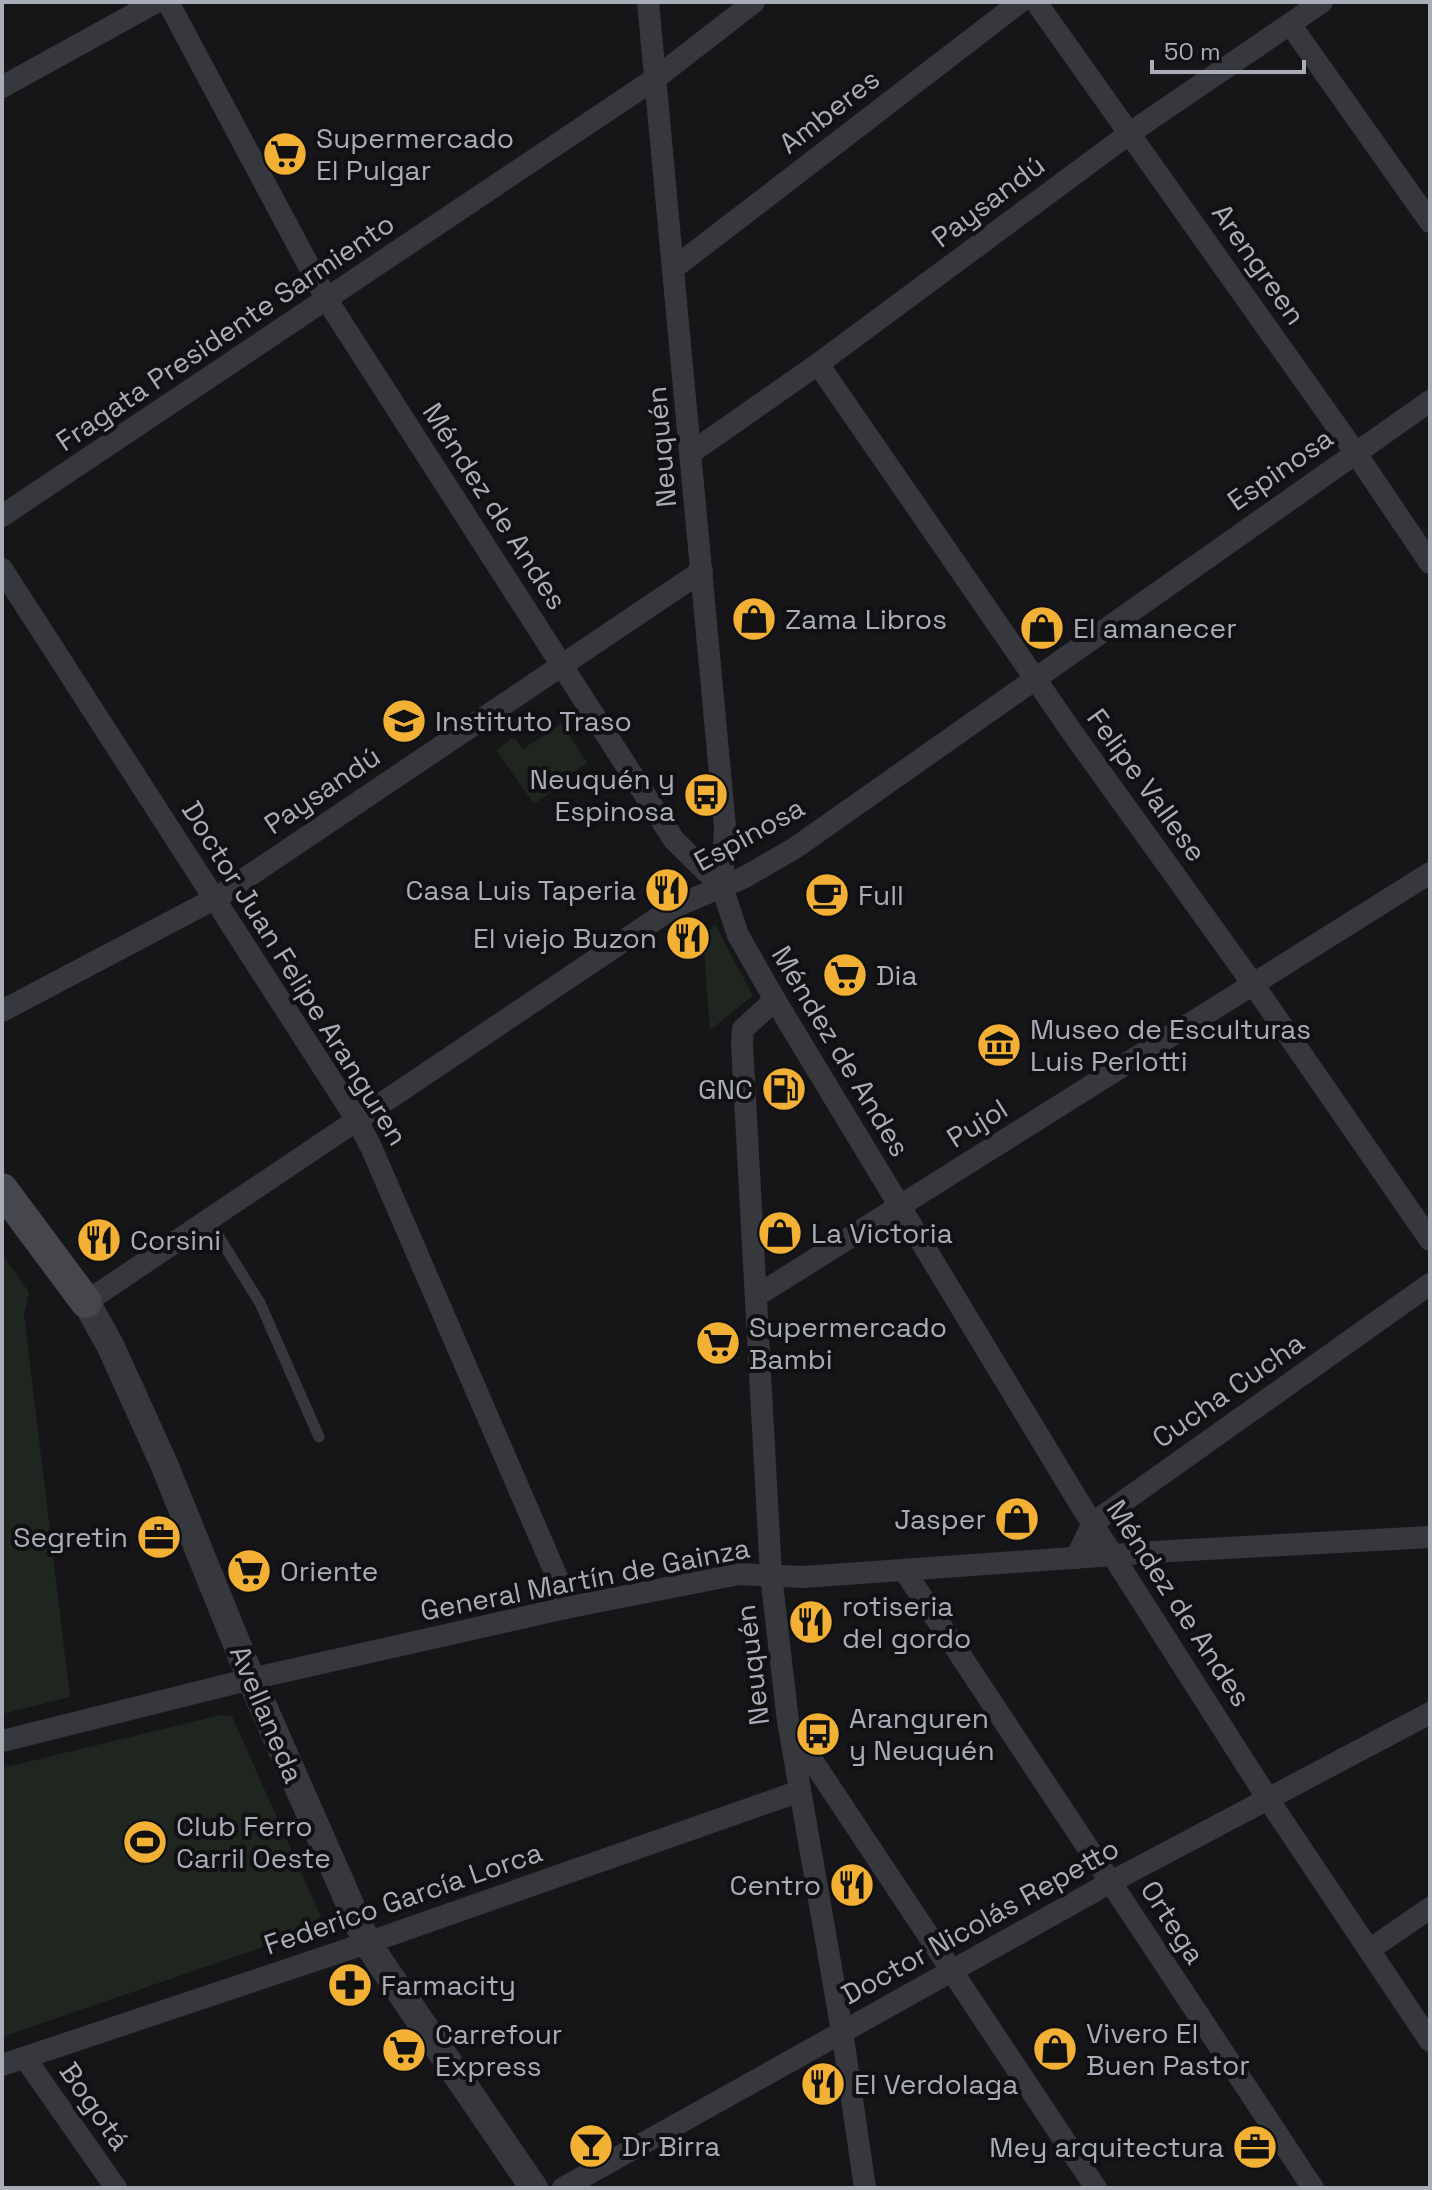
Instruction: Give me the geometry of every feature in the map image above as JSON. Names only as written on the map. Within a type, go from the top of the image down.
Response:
[{"type":"main road","points":[[2,1189],[86,1302]]},
{"type":"street","points":[[2,87],[156,2]]},
{"type":"street","name":"Méndez de Andes","points":[[168,2],[327,300],[674,840],[722,887],[738,935],[899,1207],[1093,1523],[1268,1799],[1430,2041]]},
{"type":"street","name":"Neuquén","points":[[648,2],[725,827],[722,887]]},
{"type":"street","name":"Fragata Presidente Sarmiento","points":[[2,516],[656,78],[754,2]]},
{"type":"street","name":"Amberes","points":[[674,268],[1020,2]]},
{"type":"street","name":"Arengreen","points":[[1036,2],[1355,452],[1430,563]]},
{"type":"street","name":"Paysandú","points":[[692,452],[818,364],[1130,133],[1322,2]]},
{"type":"street","points":[[1290,24],[1430,222]]},
{"type":"street","name":"Felipe Vallese","points":[[818,364],[1430,1240]]},
{"type":"street","name":"Espinosa","points":[[86,1302],[674,907],[770,864],[795,848],[1430,401]]},
{"type":"street","name":"Doctor Juan Felipe Aranguren","points":[[2,569],[357,1120],[570,1607]]},
{"type":"street","name":"Paysandú","points":[[2,1011],[216,898],[702,571]]},
{"type":"street","name":"Pujol","points":[[758,1295],[1430,873]]},
{"type":"street","name":"Neuquén","points":[[775,1000],[743,1029],[771,1575],[788,1721],[842,2031],[865,2188]]},
{"type":"street","name":"Cucha Cucha","points":[[1076,1558],[1093,1523],[1430,1284]]},
{"type":"street","name":"Avellaneda","points":[[86,1302],[110,1345],[164,1464],[251,1679],[367,1943],[534,2188]]},
{"type":"street","name":"General Martín de Gainza","points":[[2,1741],[251,1679],[570,1607],[739,1574],[803,1577],[1430,1537]]},
{"type":"street","name":"Ortega","points":[[904,1570],[1313,2188]]},
{"type":"street","name":"Doctor Nicolás Repetto","points":[[563,2188],[1111,1882],[1430,1713]]},
{"type":"street","points":[[788,1721],[1096,2188]]},
{"type":"street","name":"Federico García Lorca","points":[[2,2065],[367,1943],[800,1791]]},
{"type":"street","points":[[1369,1950],[1430,1908]]},
{"type":"street","points":[[2,2051],[25,2058]]},
{"type":"street","name":"Federico García Lorca","points":[[2,2077],[12,2074],[25,2058]]},
{"type":"street","name":"Bogotá","points":[[25,2058],[116,2188]]},
{"type":"lane","points":[[209,1221],[265,1313],[319,1437]]},
{"type":"shaded area","points":[[562,723],[587,763],[550,788],[551,792],[534,804],[496,750],[514,737],[523,749]]},
{"type":"shaded area","points":[[715,924],[753,996],[710,1030],[703,938]]},
{"type":"shaded area","points":[[2,1255],[29,1292],[24,1314],[70,1697],[2,1714]]},
{"type":"shaded area","name":"Club Ferro Carril Oeste","points":[[221,1715],[232,1716],[321,1917],[318,1928],[2,2037],[2,1768]]},
{"type":"place","name":"Supermercado El Pulgar","points":[[285,154]]},
{"type":"place","name":"Zama Libros","points":[[754,619]]},
{"type":"place","name":"El amanecer","points":[[1042,628]]},
{"type":"place","name":"Instituto Traso","points":[[404,721]]},
{"type":"place","name":"Neuquén y Espinosa","points":[[706,795]]},
{"type":"place","name":"Casa Luis Taperia","points":[[667,890]]},
{"type":"place","name":"Full","points":[[827,895]]},
{"type":"place","name":"El viejo Buzon","points":[[688,938]]},
{"type":"place","name":"Dia","points":[[845,975]]},
{"type":"place","name":"Museo de Esculturas Luis Perlotti","points":[[999,1045]]},
{"type":"place","name":"GNC","points":[[784,1089]]},
{"type":"place","name":"La Victoria","points":[[780,1233]]},
{"type":"place","name":"Corsini","points":[[99,1240]]},
{"type":"place","name":"Supermercado Bambi","points":[[718,1343]]},
{"type":"place","name":"Jasper","points":[[1017,1519]]},
{"type":"place","name":"Segretin","points":[[159,1537]]},
{"type":"place","name":"Oriente","points":[[249,1571]]},
{"type":"place","name":"rotiseria del gordo","points":[[811,1622]]},
{"type":"place","name":"Aranguren y Neuquén","points":[[818,1734]]},
{"type":"place","name":"Club Ferro Carril Oeste","points":[[145,1842]]},
{"type":"place","name":"Centro","points":[[852,1885]]},
{"type":"place","name":"Farmacity","points":[[350,1985]]},
{"type":"place","name":"Vivero El Buen Pastor","points":[[1055,2049]]},
{"type":"place","name":"Carrefour Express","points":[[404,2050]]},
{"type":"place","name":"El Verdolaga","points":[[823,2084]]},
{"type":"place","name":"Dr Birra","points":[[591,2146]]},
{"type":"place","name":"Mey arquitectura","points":[[1255,2147]]}]
